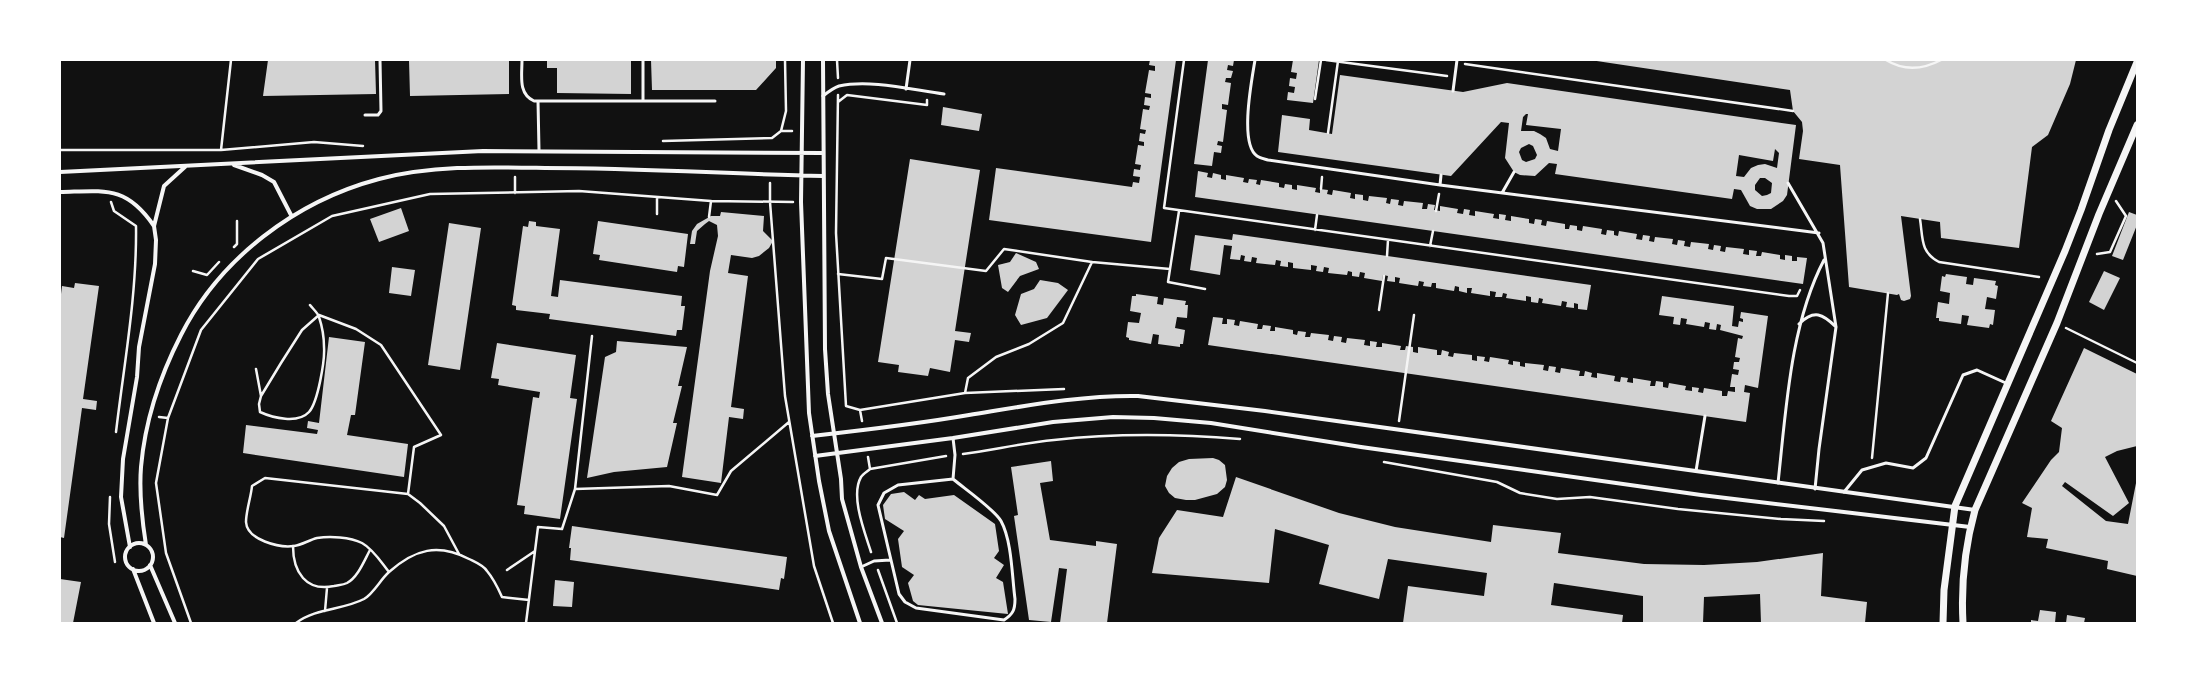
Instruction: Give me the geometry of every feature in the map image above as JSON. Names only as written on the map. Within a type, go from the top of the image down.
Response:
[{"type":"street","points":[[803,60],[801,176],[804,306],[809,413],[815,456],[829,531],[860,623]]},
{"type":"street","points":[[823,60],[825,349],[828,394],[842,499],[860,567],[882,623]]},
{"type":"street","points":[[1944,623],[1944,590],[1955,506],[2009,384],[2081,210],[2109,130],[2137,62]]},
{"type":"street","points":[[1963,623],[1964,571],[1974,510],[2057,323],[2099,214],[2137,126]]},
{"type":"street","points":[[60,172],[373,156],[539,150],[824,153]]},
{"type":"street","points":[[231,164],[262,175],[274,182],[292,215]]},
{"type":"street","points":[[130,547],[121,497],[123,460],[137,377],[139,346],[155,264],[156,240],[154,226],[164,186],[186,166]]},
{"type":"street","points":[[175,623],[150,564],[152,552],[146,545],[141,510],[141,467],[150,416],[158,386],[187,322],[208,291],[250,249],[292,215],[338,193],[381,179],[460,169],[581,168],[823,176]]},
{"type":"street","points":[[60,192],[108,191],[133,200],[154,226]]},
{"type":"street","points":[[812,436],[914,424],[1044,404],[1118,395],[1138,396],[1265,411],[1815,489],[1955,506],[1974,510]]},
{"type":"street","points":[[815,456],[952,438],[1053,422],[1113,417],[1211,423],[1361,447],[1701,495],[1970,527]]},
{"type":"street","points":[[146,545],[137,544],[130,547],[127,551],[126,560],[133,570],[154,623]]},
{"type":"street","points":[[133,570],[141,571],[150,564]]},
{"type":"lane","points":[[365,115],[378,115],[381,111],[380,60]]},
{"type":"lane","points":[[522,60],[523,92],[528,98],[538,101],[715,101]]},
{"type":"lane","points":[[643,60],[643,101]]},
{"type":"lane","points":[[906,89],[910,60]]},
{"type":"lane","points":[[1255,60],[1247,130],[1249,146],[1256,156],[1268,160],[1440,185],[1819,234]]},
{"type":"lane","points":[[1453,91],[1456,61]]},
{"type":"lane","points":[[823,96],[838,86],[852,84],[944,94]]},
{"type":"lane","points":[[538,101],[539,150]]},
{"type":"lane","points":[[1502,193],[1514,172]]},
{"type":"lane","points":[[1440,185],[1441,175]]},
{"type":"lane","points":[[1788,183],[1823,243],[1824,260],[1830,286],[1836,327],[1815,489]]},
{"type":"lane","points":[[1778,483],[1799,324],[1812,283],[1824,260]]},
{"type":"lane","points":[[1799,324],[1806,316],[1816,315],[1825,317],[1836,327]]},
{"type":"lane","points":[[1844,492],[1862,470],[1886,464],[1914,468],[1926,458],[1963,376],[1977,370],[2009,384]]},
{"type":"lane","points":[[1696,471],[1705,416]]},
{"type":"lane","points":[[952,438],[955,455],[953,479]]},
{"type":"lane","points":[[953,479],[1000,520],[1006,533],[1015,609],[1011,615],[1004,620],[916,608],[905,602],[899,594],[878,505],[884,493],[898,485],[953,479]]},
{"type":"lane","points":[[860,567],[874,561],[890,560]]},
{"type":"path","points":[[60,150],[221,150],[232,60]]},
{"type":"path","points":[[1184,60],[1164,208],[1789,296],[1796,296],[1803,286]]},
{"type":"path","points":[[1315,99],[1321,60]]},
{"type":"path","points":[[1326,60],[1455,77]]},
{"type":"path","points":[[1886,60],[1895,65],[1911,68],[1926,67],[1941,60]]},
{"type":"path","points":[[1328,133],[1338,61]]},
{"type":"path","points":[[1456,61],[1793,111]]},
{"type":"path","points":[[928,92],[927,105],[847,95],[838,102],[836,233],[846,406],[860,410],[965,393],[1071,389]]},
{"type":"path","points":[[1436,210],[1440,185]]},
{"type":"path","points":[[108,191],[114,211],[136,226],[137,258],[116,436]]},
{"type":"path","points":[[191,623],[166,553],[156,483],[168,418],[201,330],[258,259],[332,216],[430,194],[579,191],[657,198],[770,202],[785,396],[814,566],[832,623]]},
{"type":"path","points":[[657,198],[657,214]]},
{"type":"path","points":[[709,217],[711,200]]},
{"type":"path","points":[[2110,252],[2126,216],[2116,200]]},
{"type":"path","points":[[1179,210],[1168,282],[1205,289]]},
{"type":"path","points":[[1315,230],[1317,215]]},
{"type":"path","points":[[1920,219],[1925,250],[1930,257],[1939,262],[2039,277]]},
{"type":"path","points":[[232,248],[237,244],[237,221]]},
{"type":"path","points":[[1430,246],[1433,231]]},
{"type":"path","points":[[1387,256],[1388,240]]},
{"type":"path","points":[[838,274],[882,279],[886,258],[986,271],[1004,249],[1092,262],[1170,269]]},
{"type":"path","points":[[193,271],[206,275],[223,258]]},
{"type":"path","points":[[965,393],[968,378],[996,357],[1030,344],[1063,323],[1092,262]]},
{"type":"path","points":[[1379,310],[1384,276]]},
{"type":"path","points":[[1871,467],[1888,293]]},
{"type":"path","points":[[310,305],[319,315],[356,329],[381,345],[441,435],[414,447],[408,494]]},
{"type":"path","points":[[319,315],[325,348],[317,399],[309,412],[301,418],[292,419],[266,415],[260,412],[259,404],[261,396],[302,330],[319,315]]},
{"type":"path","points":[[1399,424],[1414,315]]},
{"type":"path","points":[[2057,323],[2137,363]]},
{"type":"path","points":[[526,623],[538,527],[562,529],[575,489],[592,336]]},
{"type":"path","points":[[256,369],[261,396]]},
{"type":"path","points":[[575,489],[668,486],[717,495],[732,471],[789,422]]},
{"type":"path","points":[[897,623],[862,525],[857,496],[861,477],[870,469],[1053,440],[1136,434],[1193,435],[1244,440]]},
{"type":"path","points":[[1379,461],[1497,482],[1520,493],[1557,499],[1590,497],[1678,509],[1781,520],[1827,521]]},
{"type":"path","points":[[389,572],[377,556],[362,543],[345,538],[317,538],[293,546],[272,544],[257,538],[249,532],[246,522],[252,486],[265,478],[408,494],[420,503],[444,526],[459,554]]},
{"type":"path","points":[[110,489],[109,524],[115,562]]},
{"type":"path","points":[[293,546],[293,560],[299,573],[312,586],[327,588],[347,583],[359,570],[370,550]]},
{"type":"path","points":[[296,623],[305,616],[366,598],[389,572],[413,555],[428,550],[445,550],[459,554],[486,570],[502,597],[529,600]]},
{"type":"path","points":[[507,570],[536,550]]},
{"type":"path","points":[[325,611],[327,588]]},
{"type":"building","points":[[268,60],[375,60],[376,94],[263,96]]},
{"type":"building","points":[[409,60],[509,60],[509,94],[410,96]]},
{"type":"building","points":[[547,60],[631,60],[631,94],[557,93],[557,68],[547,68]]},
{"type":"building","points":[[651,60],[776,60],[776,68],[756,90],[652,90]]},
{"type":"building","points":[[1150,60],[1176,60],[1151,242],[989,220],[996,168],[1132,187],[1133,182],[1139,183],[1140,177],[1133,176],[1134,169],[1140,170],[1141,165],[1135,164],[1138,145],[1144,146],[1144,142],[1139,141],[1140,133],[1145,134],[1146,130],[1140,129],[1143,109],[1149,110],[1150,106],[1144,105],[1145,97],[1151,98],[1151,94],[1145,93],[1149,70],[1155,71],[1155,66],[1149,65]]},
{"type":"building","points":[[1208,60],[1234,60],[1233,66],[1228,65],[1227,70],[1233,71],[1231,78],[1226,78],[1225,82],[1231,83],[1228,105],[1222,104],[1222,109],[1227,110],[1223,142],[1218,141],[1217,145],[1222,146],[1221,153],[1214,152],[1212,166],[1194,164]]},
{"type":"building","points":[[1293,60],[1319,60],[1313,103],[1287,100],[1288,92],[1294,93],[1295,87],[1289,86],[1290,78],[1296,79],[1297,73],[1291,72]]},
{"type":"building","points":[[1590,60],[2076,60],[2070,84],[2048,135],[2032,147],[2019,248],[1941,238],[1940,222],[1901,216],[1911,296],[1910,299],[1904,301],[1901,300],[1899,294],[1897,295],[1849,287],[1840,165],[1799,159],[1803,131],[1802,122],[1793,111],[1790,90]]},
{"type":"building","points":[[1340,75],[1463,92],[1507,83],[1796,125],[1787,195],[1783,201],[1771,209],[1757,209],[1750,206],[1741,190],[1734,189],[1732,199],[1555,174],[1557,164],[1549,163],[1535,176],[1520,175],[1514,172],[1505,158],[1509,123],[1501,122],[1451,176],[1278,152],[1282,115],[1310,119],[1309,130],[1332,134]],"holes":[[[1528,114],[1526,125],[1561,129],[1558,151],[1550,149],[1546,138],[1540,134],[1534,131],[1521,131],[1523,117]],[[1529,144],[1533,146],[1537,155],[1535,159],[1526,162],[1522,160],[1519,152],[1521,148]],[[1775,149],[1779,153],[1777,168],[1765,164],[1758,165],[1751,168],[1744,177],[1736,176],[1739,155],[1773,161]],[[1760,178],[1765,178],[1772,183],[1771,193],[1762,196],[1755,190],[1755,185]]]},
{"type":"building","points":[[943,107],[982,114],[979,131],[941,125]]},
{"type":"building","points":[[910,159],[980,170],[955,331],[971,333],[969,342],[955,340],[950,372],[930,368],[928,376],[898,372],[899,365],[878,362]]},
{"type":"building","points":[[1198,171],[1208,173],[1207,177],[1212,178],[1213,173],[1221,175],[1221,179],[1226,180],[1226,175],[1244,178],[1243,182],[1248,183],[1249,179],[1257,180],[1256,184],[1260,185],[1261,180],[1279,183],[1279,187],[1284,188],[1285,184],[1292,185],[1292,189],[1297,190],[1297,185],[1316,188],[1315,192],[1320,193],[1320,189],[1328,190],[1327,194],[1332,195],[1333,190],[1351,193],[1350,198],[1355,199],[1355,194],[1363,195],[1363,200],[1368,201],[1369,196],[1387,198],[1386,203],[1390,204],[1391,199],[1399,200],[1398,205],[1403,206],[1404,201],[1423,203],[1422,209],[1427,209],[1428,204],[1435,205],[1434,210],[1440,211],[1440,206],[1458,209],[1457,213],[1463,214],[1464,209],[1470,210],[1469,215],[1475,216],[1475,211],[1494,214],[1493,218],[1499,219],[1499,214],[1506,215],[1505,220],[1511,221],[1511,216],[1529,219],[1529,223],[1534,224],[1535,219],[1542,220],[1541,225],[1546,226],[1547,221],[1565,224],[1565,229],[1569,229],[1570,225],[1577,226],[1577,230],[1582,231],[1583,226],[1602,229],[1601,234],[1606,235],[1607,230],[1614,231],[1614,235],[1618,236],[1619,231],[1637,234],[1636,239],[1642,240],[1643,235],[1650,236],[1649,241],[1654,242],[1655,237],[1673,239],[1672,244],[1677,245],[1678,240],[1685,241],[1684,246],[1690,247],[1691,242],[1709,244],[1708,249],[1713,250],[1714,245],[1721,246],[1720,251],[1725,252],[1726,247],[1744,249],[1743,254],[1749,255],[1749,250],[1757,251],[1756,256],[1761,256],[1762,252],[1780,255],[1780,259],[1785,260],[1785,255],[1792,256],[1792,261],[1797,261],[1797,257],[1807,258],[1803,284],[1195,197]]},
{"type":"building","points":[[401,208],[409,231],[379,242],[370,219]]},
{"type":"building","points":[[721,212],[764,216],[763,231],[773,241],[769,248],[759,256],[752,258],[731,255],[728,273],[748,276],[731,407],[744,409],[743,419],[729,417],[721,483],[682,477],[710,271],[718,236],[717,225],[709,221],[697,231],[695,244],[690,244],[692,231],[697,224],[711,216],[720,216]]},
{"type":"building","points":[[2129,212],[2137,215],[2137,225],[2123,260],[2112,256]]},
{"type":"building","points":[[529,221],[536,222],[536,226],[560,229],[551,296],[558,297],[560,280],[682,296],[681,306],[685,306],[682,330],[677,330],[676,336],[549,319],[550,314],[516,310],[516,306],[512,305],[523,226],[528,227]]},
{"type":"building","points":[[598,221],[688,234],[684,267],[678,266],[677,272],[599,260],[600,255],[593,254]]},
{"type":"building","points":[[449,223],[481,228],[460,370],[428,365]]},
{"type":"building","points":[[1233,234],[1591,285],[1587,310],[1578,309],[1578,304],[1574,303],[1574,308],[1566,307],[1567,302],[1562,301],[1561,306],[1542,303],[1543,299],[1539,298],[1538,303],[1531,302],[1531,297],[1526,296],[1526,301],[1506,298],[1507,294],[1503,293],[1502,297],[1495,297],[1496,292],[1490,291],[1490,296],[1471,293],[1472,288],[1467,288],[1467,293],[1459,291],[1459,287],[1455,286],[1454,291],[1436,288],[1436,283],[1432,283],[1431,287],[1423,286],[1424,282],[1419,281],[1418,286],[1399,283],[1400,278],[1395,277],[1395,282],[1387,281],[1388,276],[1383,275],[1382,281],[1364,278],[1365,273],[1360,272],[1359,277],[1352,276],[1352,272],[1348,271],[1347,275],[1328,273],[1329,268],[1324,267],[1323,272],[1316,271],[1317,266],[1311,265],[1311,270],[1293,268],[1293,263],[1288,262],[1288,267],[1280,266],[1281,261],[1276,260],[1275,265],[1256,263],[1257,258],[1252,257],[1251,262],[1244,261],[1245,256],[1241,255],[1240,260],[1230,259],[1232,246],[1224,245],[1220,275],[1190,270],[1195,235],[1232,240]]},
{"type":"building","points":[[1016,253],[1036,262],[1039,269],[1020,276],[1008,292],[1002,288],[998,265],[1010,262]]},
{"type":"building","points":[[392,267],[415,270],[411,296],[389,293]]},
{"type":"building","points":[[2104,271],[2120,278],[2104,310],[2089,302]]},
{"type":"building","points":[[1946,274],[1967,277],[1966,284],[1973,285],[1974,278],[1996,281],[1995,285],[1998,286],[1996,299],[1987,297],[1985,309],[1995,310],[1993,325],[1990,324],[1989,328],[1967,325],[1969,316],[1962,315],[1961,324],[1939,321],[1939,318],[1936,318],[1938,302],[1949,304],[1950,293],[1940,291],[1942,276],[1945,277]]},
{"type":"building","points":[[1040,280],[1058,283],[1068,290],[1047,318],[1021,325],[1015,315],[1021,294],[1034,289]]},
{"type":"building","points":[[75,283],[99,286],[83,399],[97,401],[96,410],[82,408],[64,538],[60,537],[60,302],[62,286],[74,288]]},
{"type":"building","points":[[1136,294],[1158,297],[1157,304],[1163,305],[1164,298],[1186,301],[1185,305],[1188,305],[1187,318],[1177,317],[1175,328],[1185,330],[1183,344],[1180,344],[1180,347],[1158,344],[1159,335],[1153,334],[1151,344],[1129,340],[1129,338],[1126,337],[1128,322],[1139,323],[1141,313],[1130,311],[1132,296],[1136,296]]},
{"type":"building","points":[[1662,296],[1734,306],[1732,326],[1738,327],[1739,321],[1743,322],[1743,319],[1740,318],[1741,312],[1768,316],[1758,388],[1745,385],[1744,392],[1750,393],[1746,422],[1208,345],[1213,317],[1223,318],[1222,324],[1227,324],[1227,319],[1235,320],[1234,325],[1239,326],[1240,321],[1258,324],[1257,329],[1262,329],[1263,325],[1271,326],[1270,331],[1275,331],[1275,327],[1293,330],[1293,334],[1297,335],[1298,331],[1306,332],[1305,337],[1310,337],[1311,333],[1329,335],[1328,340],[1333,341],[1334,336],[1342,337],[1341,342],[1346,343],[1347,338],[1365,340],[1364,345],[1370,346],[1370,341],[1377,342],[1376,347],[1382,347],[1382,343],[1401,346],[1400,350],[1405,350],[1406,346],[1413,347],[1413,352],[1418,353],[1418,347],[1437,350],[1437,355],[1441,355],[1442,350],[1449,352],[1448,356],[1453,357],[1454,353],[1472,355],[1472,360],[1477,361],[1477,356],[1485,357],[1484,361],[1489,362],[1490,357],[1509,360],[1508,364],[1513,365],[1513,361],[1520,362],[1520,366],[1525,367],[1525,363],[1544,365],[1543,370],[1548,371],[1549,366],[1556,367],[1555,372],[1560,373],[1561,368],[1580,371],[1579,376],[1584,376],[1585,371],[1592,373],[1591,377],[1597,378],[1597,373],[1615,376],[1614,381],[1620,382],[1621,377],[1628,378],[1627,382],[1633,383],[1633,378],[1651,381],[1650,386],[1655,386],[1656,381],[1663,382],[1663,387],[1668,388],[1669,383],[1686,386],[1685,390],[1692,391],[1692,387],[1699,388],[1698,392],[1703,393],[1704,388],[1722,391],[1722,396],[1727,396],[1728,391],[1735,392],[1735,387],[1730,387],[1732,374],[1738,375],[1739,370],[1733,369],[1734,362],[1739,362],[1740,358],[1735,357],[1738,338],[1742,339],[1743,336],[1720,330],[1721,325],[1717,324],[1716,330],[1709,329],[1710,323],[1705,322],[1704,327],[1686,324],[1687,319],[1681,318],[1680,325],[1673,324],[1674,317],[1659,315]]},
{"type":"building","points":[[329,337],[365,342],[355,415],[351,415],[347,435],[408,444],[404,477],[243,453],[246,425],[317,434],[318,430],[307,428],[308,421],[319,423]]},
{"type":"building","points":[[617,341],[687,347],[678,386],[682,386],[673,423],[677,423],[667,467],[614,472],[587,478],[605,357],[616,352]]},
{"type":"building","points":[[497,343],[576,355],[570,398],[577,399],[560,519],[524,514],[525,506],[517,505],[533,397],[539,398],[540,392],[498,385],[499,379],[491,378]]},
{"type":"building","points":[[2084,348],[2137,374],[2137,446],[2117,451],[2105,457],[2129,503],[2113,516],[2065,482],[2062,486],[2106,521],[2128,524],[2137,478],[2137,576],[2107,569],[2108,561],[2046,548],[2048,539],[2027,537],[2032,508],[2022,503],[2051,460],[2059,452],[2062,428],[2051,421]]},
{"type":"building","points":[[1213,458],[1219,460],[1225,465],[1227,480],[1225,487],[1217,494],[1195,500],[1186,500],[1175,498],[1169,493],[1165,486],[1167,476],[1172,468],[1179,462],[1189,459]]},
{"type":"building","points":[[1051,461],[1053,481],[1040,483],[1050,540],[1096,546],[1096,541],[1117,544],[1107,623],[1060,623],[1067,569],[1059,568],[1051,622],[1029,620],[1014,516],[1018,515],[1011,467]]},
{"type":"building","points":[[1236,477],[1339,513],[1395,527],[1491,542],[1493,525],[1561,533],[1558,553],[1644,564],[1704,565],[1757,562],[1823,553],[1821,596],[1867,602],[1865,623],[1761,623],[1760,594],[1704,597],[1703,623],[1643,623],[1643,596],[1554,583],[1551,605],[1623,615],[1622,623],[1403,623],[1408,586],[1484,596],[1487,573],[1388,559],[1379,599],[1319,584],[1329,545],[1275,529],[1269,583],[1152,573],[1159,538],[1177,510],[1223,517]]},
{"type":"building","points":[[904,492],[915,500],[919,495],[925,499],[954,495],[995,524],[999,551],[994,558],[1004,565],[996,578],[1003,582],[1008,614],[918,605],[913,601],[908,583],[914,575],[902,567],[898,539],[904,531],[885,519],[883,505],[891,494]]},
{"type":"building","points":[[572,526],[787,557],[784,579],[781,578],[779,590],[570,560],[571,548],[569,548]]},
{"type":"building","points":[[60,579],[81,582],[73,623],[60,623]]},
{"type":"building","points":[[555,580],[574,582],[572,607],[553,606]]},
{"type":"building","points":[[2040,610],[2056,612],[2055,623],[2031,623],[2031,620],[2038,621]]},
{"type":"building","points":[[2067,615],[2085,618],[2084,623],[2066,623]]}]
